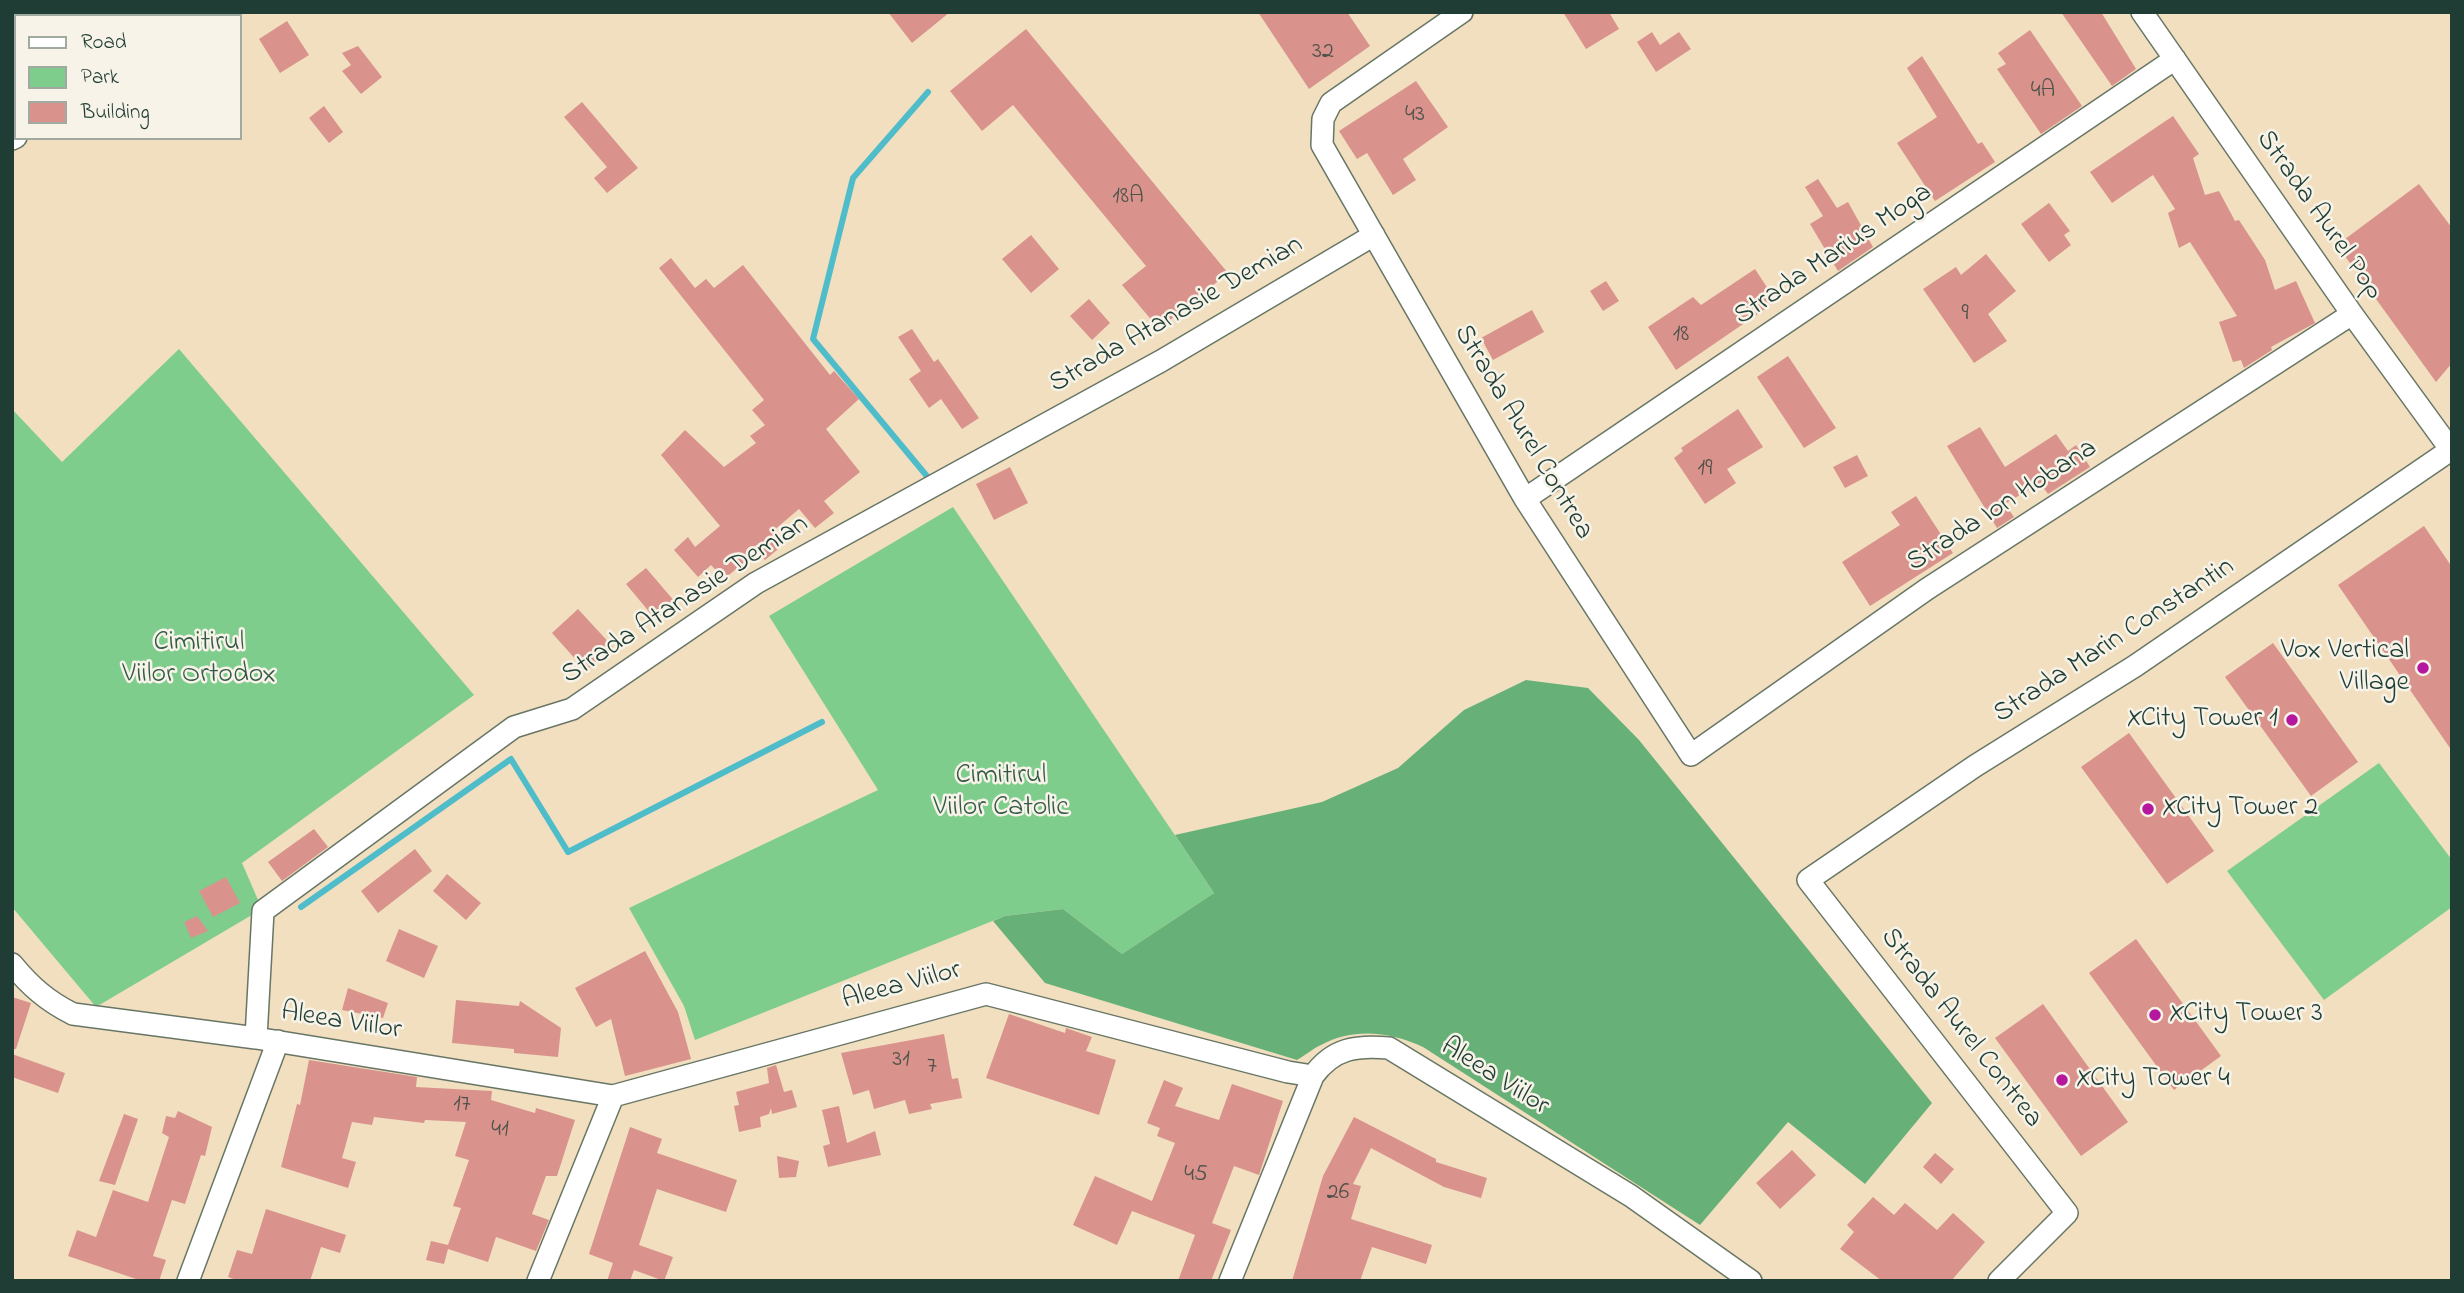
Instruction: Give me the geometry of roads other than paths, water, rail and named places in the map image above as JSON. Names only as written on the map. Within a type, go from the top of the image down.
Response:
[{"type":"street","name":"Strada Aurel Contrea","points":[[1462,12],[1331,103],[1320,131],[1322,145],[1525,499],[1691,755]]},
{"type":"street","name":"Strada Aurel Pop","points":[[2142,12],[2351,314],[2451,449]]},
{"type":"street","name":"Strada Marius Moga","points":[[1525,499],[2175,59]]},
{"type":"street","name":"Strada Atanasie Demian","points":[[256,1038],[263,911],[514,727],[572,709],[756,583],[1161,361],[1374,235]]},
{"type":"street","name":"Strada Ion Hobana","points":[[1691,755],[1927,589],[2351,314]]},
{"type":"street","name":"Strada Marin Constantin","points":[[1808,880],[1975,766],[2134,666],[2451,449]]},
{"type":"street","name":"Strada Aurel Contrea","points":[[1808,880],[2067,1213],[1999,1281]]},
{"type":"street","name":"Aleea Viilor","points":[[12,964],[36,991],[52,1004],[73,1014],[278,1041],[613,1096],[985,993],[1288,1072],[1313,1076],[1331,1055],[1364,1045],[1389,1048],[1631,1196],[1751,1281]]},
{"type":"street","points":[[188,1281],[278,1041]]},
{"type":"street","points":[[1230,1281],[1313,1076]]},
{"type":"street","points":[[538,1281],[613,1096]]},
{"type":"waterway","points":[[926,475],[813,339],[853,178],[928,92]]},
{"type":"waterway","points":[[301,907],[511,759],[568,852],[822,722]]},
{"type":"place","name":"Vox Vertical Village","points":[[2423,668]]},
{"type":"place","name":"XCity Tower 1","points":[[2292,720]]},
{"type":"place","name":"XCity Tower 2","points":[[2148,809]]},
{"type":"place","name":"XCity Tower 3","points":[[2155,1015]]},
{"type":"place","name":"XCity Tower 4","points":[[2062,1080]]},
{"type":"park label","name":"Cimitirul Viilor Ortodox","points":[[199,660]]},
{"type":"park label","name":"Cimitirul Viilor Catolic","points":[[1001,793]]}]
